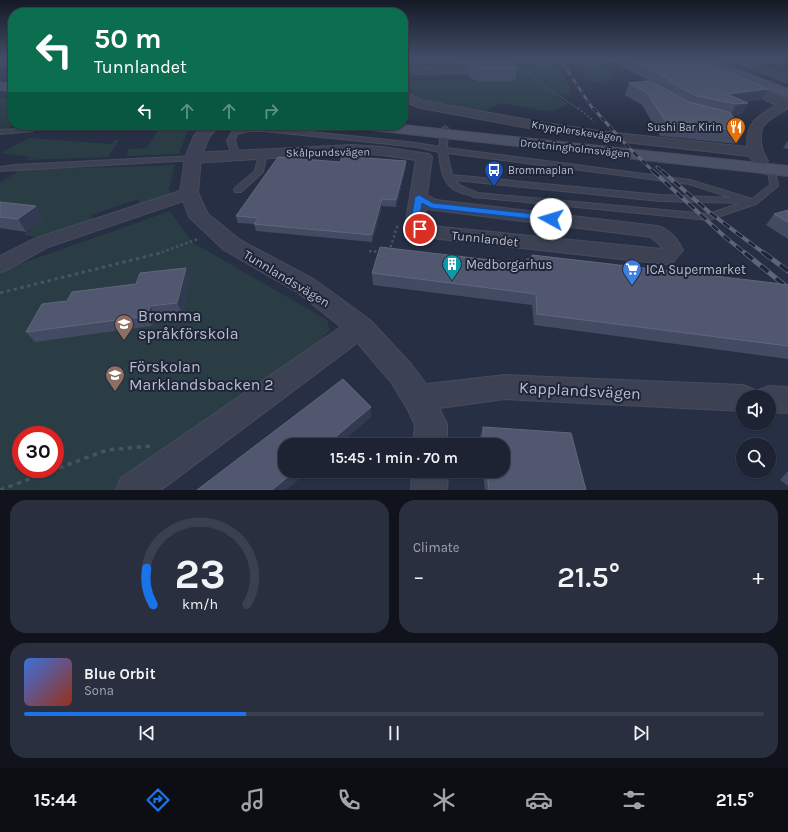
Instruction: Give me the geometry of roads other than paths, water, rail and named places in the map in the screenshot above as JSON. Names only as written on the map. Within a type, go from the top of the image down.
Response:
[{"type":"main road","points":[[743,81],[785,98]]},
{"type":"main road","points":[[769,81],[788,88]]},
{"type":"main road","name":"Drottningholmsvägen","points":[[408,125],[443,137]]},
{"type":"main road","name":"Drottningholmsvägen","points":[[396,130],[443,137],[788,164]]},
{"type":"main road","name":"Drottningholmsvägen","points":[[760,161],[788,171]]},
{"type":"street","name":"Knypplerskevägen","points":[[408,98],[439,107],[545,127],[760,161]]},
{"type":"street","points":[[760,161],[750,126],[783,106],[785,98]]},
{"type":"street","name":"Tunnlandsvägen","points":[[207,130],[202,136],[192,158],[189,193],[199,217],[232,245],[306,286],[360,327],[401,373],[418,398],[431,424],[430,438]]},
{"type":"street","name":"Skålpundsvägen","points":[[192,158],[352,149],[424,157]]},
{"type":"street","points":[[419,197],[424,157]]},
{"type":"street","points":[[0,266],[41,244],[189,193]]},
{"type":"street","name":"Tunnlandet","points":[[419,197],[431,205],[657,232],[668,241],[673,250],[666,257],[431,232],[420,229],[415,221],[419,197]]},
{"type":"street","points":[[133,490],[360,327]]},
{"type":"street","name":"Kapplandsvägen","points":[[418,398],[505,386],[736,398]]},
{"type":"street","points":[[776,399],[788,400]]},
{"type":"street","points":[[429,490],[430,478]]},
{"type":"lane","points":[[0,132],[31,130]]},
{"type":"lane","points":[[236,155],[231,141],[234,133],[245,130]]},
{"type":"lane","points":[[260,130],[417,145],[443,137],[690,182],[753,202]]},
{"type":"lane","points":[[424,157],[435,155],[443,137]]},
{"type":"lane","points":[[443,137],[448,177],[454,186],[477,195],[709,217],[753,202],[774,186],[773,176],[760,161]]},
{"type":"lane","points":[[238,190],[259,172],[263,153]]},
{"type":"lane","points":[[0,169],[192,158]]},
{"type":"lane","points":[[448,177],[660,198],[753,202]]},
{"type":"railway","points":[[574,81],[593,109]]},
{"type":"railway","points":[[593,108],[628,147],[654,172]]},
{"type":"railway","points":[[657,167],[663,172]]},
{"type":"railway","points":[[653,171],[725,237],[746,254]]},
{"type":"railway","points":[[662,171],[709,212],[765,254]]},
{"type":"railway","points":[[745,253],[788,288]]},
{"type":"railway","points":[[764,253],[788,271]]},
{"type":"place","name":"Sushi Bar Kirin","points":[[736,144]]},
{"type":"place","name":"Brommaplan","points":[[494,187]]},
{"type":"place","name":"Medborgarhus","points":[[452,281]]},
{"type":"place","name":"ICA Supermarket","points":[[632,286]]},
{"type":"place","name":"Bromma språkförskola","points":[[124,341]]},
{"type":"place","name":"Förskolan Marklandsbacken 2","points":[[115,392]]}]
